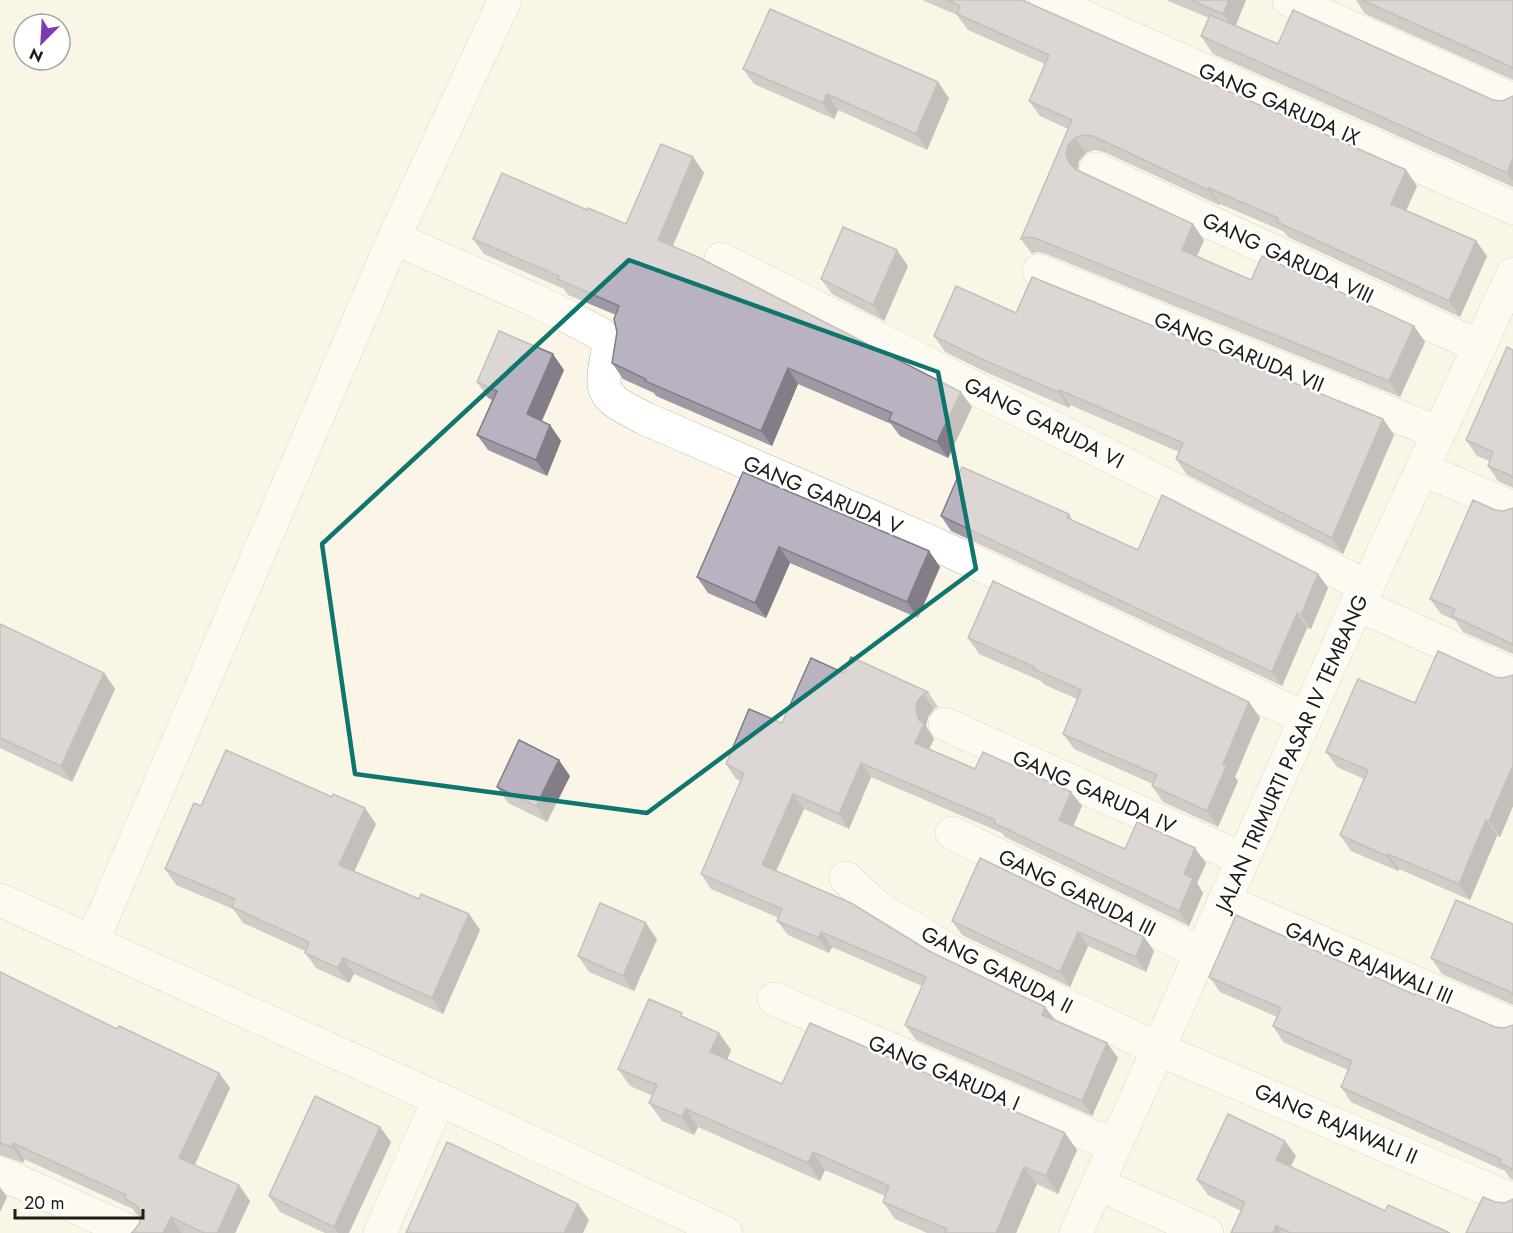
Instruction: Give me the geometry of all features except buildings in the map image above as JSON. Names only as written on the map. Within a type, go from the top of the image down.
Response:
[{"type":"street","points":[[92,942],[394,238],[504,0]]},
{"type":"street","name":"GANG GARUDA IX","points":[[1046,0],[1513,208]]},
{"type":"street","points":[[1289,0],[1513,100]]},
{"type":"street","name":"GANG GARUDA VIII","points":[[1096,169],[1480,347]]},
{"type":"street","name":"GANG GARUDA V","points":[[394,238],[541,303],[599,333],[609,345],[602,382],[610,399],[621,406],[646,419],[935,544],[1305,718]]},
{"type":"street","name":"GANG GARUDA VI","points":[[721,259],[1513,675]]},
{"type":"street","name":"GANG GARUDA VII","points":[[1039,271],[1439,433]]},
{"type":"street","name":"JALAN TRIMURTI PASAR IV TEMBANG","points":[[1076,1233],[1305,718],[1480,347],[1506,311],[1513,274]]},
{"type":"street","points":[[1422,469],[1513,508]]},
{"type":"street","name":"GANG GARUDA IV","points":[[945,724],[1243,860]]},
{"type":"street","name":"GANG GARUDA III","points":[[952,833],[1202,953]]},
{"type":"street","name":"GANG GARUDA II","points":[[846,878],[877,907],[947,949],[1158,1048]]},
{"type":"street","points":[[0,900],[439,1099],[726,1233]]},
{"type":"street","name":"GANG RAJAWALI III","points":[[1225,901],[1513,1025]]},
{"type":"street","name":"GANG GARUDA I","points":[[774,999],[1115,1146]]},
{"type":"street","name":"GANG RAJAWALI II","points":[[1158,1048],[1513,1200]]},
{"type":"street","points":[[380,1233],[439,1099]]},
{"type":"street","points":[[0,1173],[133,1233]]},
{"type":"street","points":[[1098,1184],[1207,1233]]},
{"type":"highlighted area","points":[[629,260],[938,372],[976,569],[647,813],[355,774],[322,544]]}]
